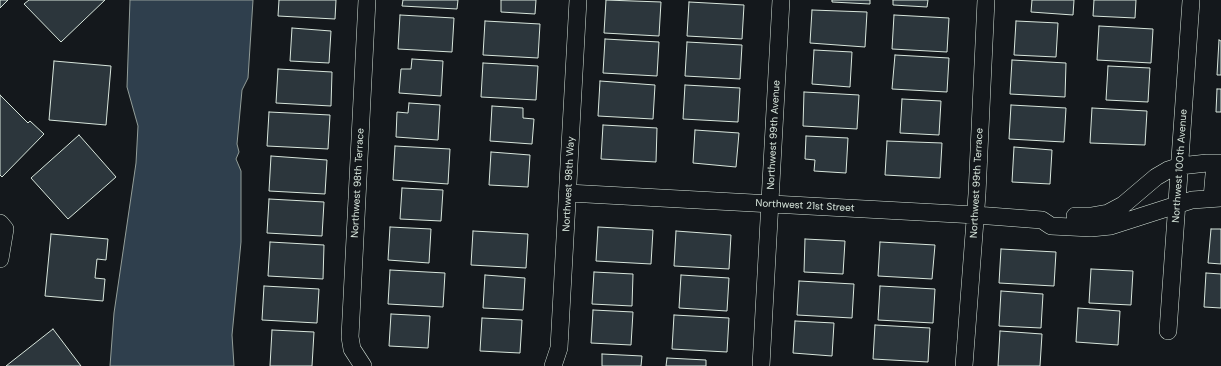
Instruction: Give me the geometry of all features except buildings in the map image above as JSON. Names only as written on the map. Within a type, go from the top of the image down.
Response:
[{"type":"street","name":"Northwest 98th Terrace","points":[[362,365],[352,349],[350,337],[368,0]]},
{"type":"street","name":"Northwest 98th Way","points":[[553,366],[559,348],[578,0]]},
{"type":"street","name":"Northwest 99th Avenue","points":[[760,366],[771,205],[781,0]]},
{"type":"street","name":"Northwest 99th Terrace","points":[[964,366],[976,215],[986,0]]},
{"type":"street","name":"Northwest 100th Avenue","points":[[1168,331],[1191,1]]},
{"type":"street","name":"Northwest 21st Street","points":[[568,193],[976,215],[1042,220],[1053,215],[1091,216],[1108,213],[1123,205],[1156,177],[1180,166],[1218,163]]},
{"type":"street","points":[[1217,198],[1218,163]]},
{"type":"street","name":"Northwest 21st Street","points":[[1042,220],[1051,226],[1091,228],[1111,226],[1178,204],[1217,198]]},
{"type":"street","points":[[0,223],[5,229],[0,259]]},
{"type":"water","points":[[130,0],[253,0],[248,78],[242,90],[237,144],[239,152],[236,159],[241,171],[241,242],[232,335],[234,366],[110,366],[114,313],[136,163],[138,126],[127,87]]}]
